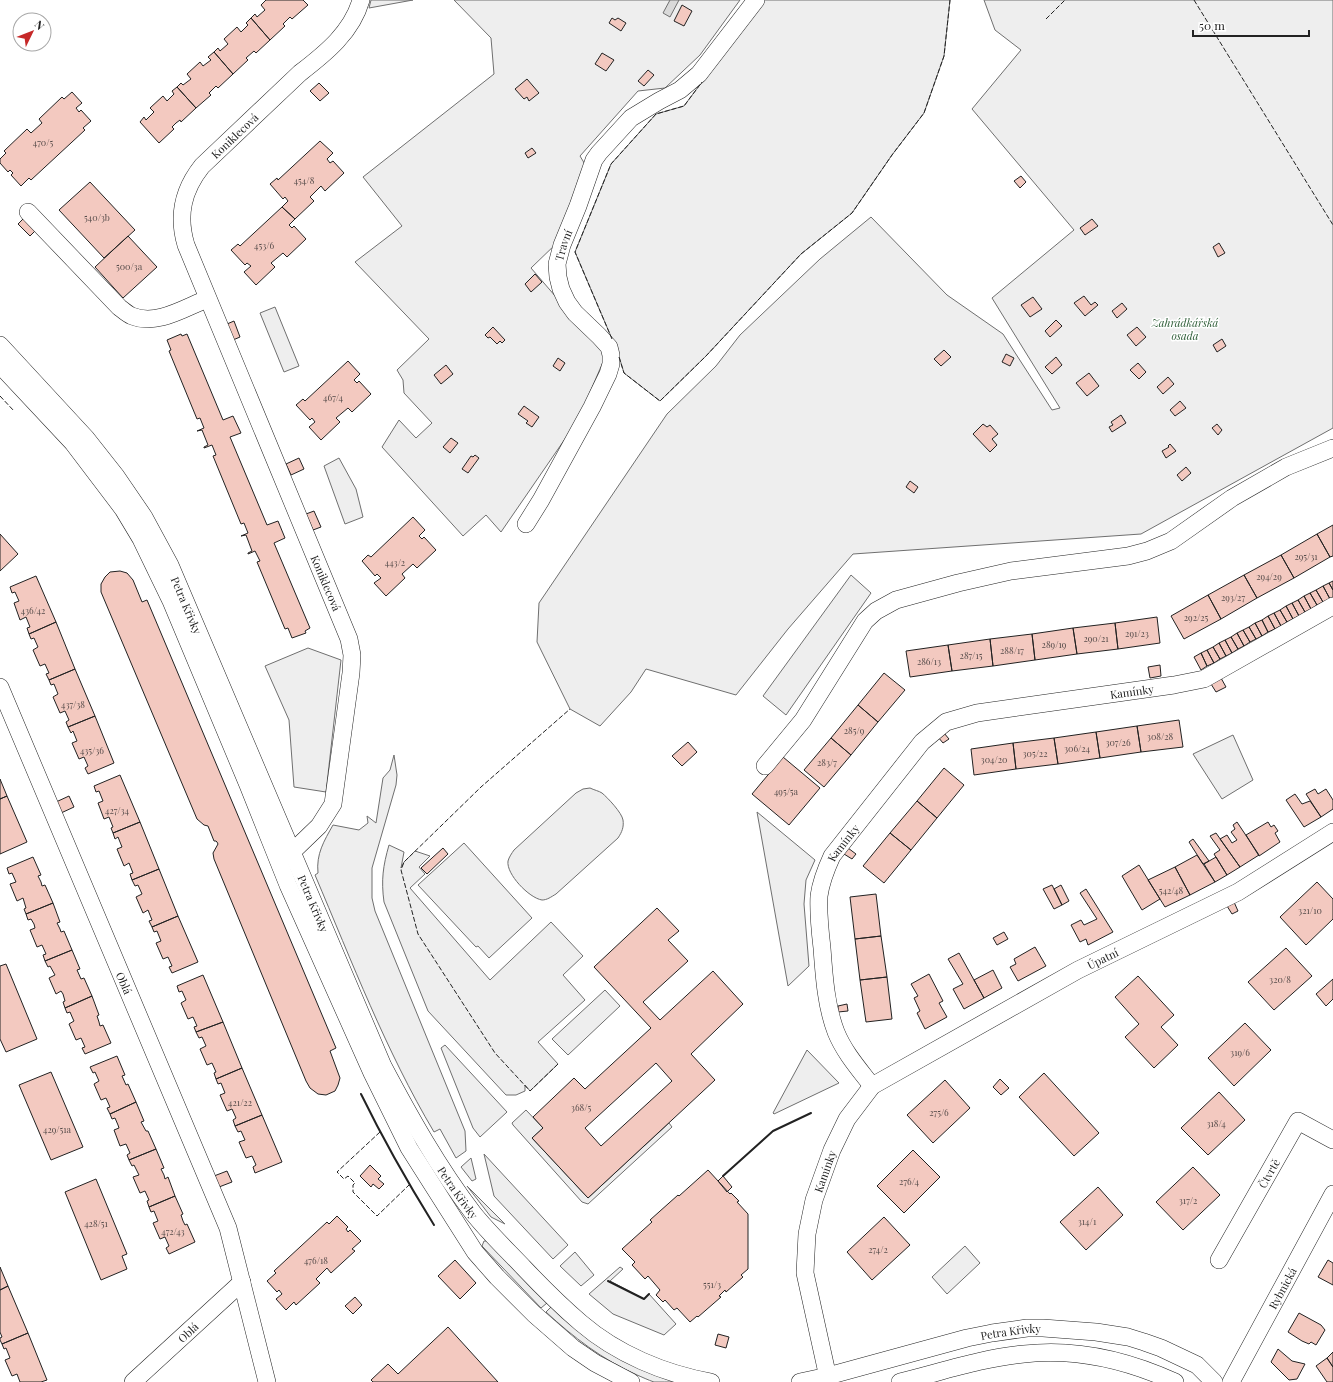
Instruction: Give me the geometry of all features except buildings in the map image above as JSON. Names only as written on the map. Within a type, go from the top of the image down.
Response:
[{"type":"street","name":"Koniklecová","points":[[285,855],[319,826],[333,804],[351,673],[351,648],[346,632],[207,299],[186,245],[181,227],[181,218],[184,200],[194,175],[211,156],[339,39],[355,18],[361,0]]},
{"type":"street","name":"Travní","points":[[526,524],[541,500],[592,407],[608,374],[611,364],[612,355],[609,347],[575,313],[561,290],[558,277],[557,264],[562,245],[578,206],[594,160],[631,118],[680,90],[699,74],[756,0]]},
{"type":"street","points":[[28,212],[118,307],[130,316],[146,320],[162,317],[207,299]]},
{"type":"street","name":"Petra Křivky","points":[[0,345],[86,438],[116,476],[144,517],[170,565],[372,1073],[409,1148],[475,1252],[523,1303],[554,1333],[594,1363],[631,1382]]},
{"type":"street","name":"Petra Křivky","points":[[0,365],[73,443],[123,509],[141,539],[171,601],[248,784],[285,855],[383,1066],[425,1142],[473,1212],[517,1261],[581,1324],[607,1342],[638,1359],[665,1370],[711,1382]]},
{"type":"street","points":[[765,766],[803,720],[865,621],[876,611],[896,600],[965,581],[1011,572],[1128,556],[1146,551],[1171,541],[1232,498],[1286,467],[1333,448]]},
{"type":"street","name":"Kamínky","points":[[828,1379],[805,1273],[807,1234],[814,1200],[832,1150],[848,1119],[872,1086],[844,1049],[836,1032],[824,977],[819,896],[823,876],[832,856],[922,742],[946,722],[977,713],[1174,686],[1204,679],[1333,606]]},
{"type":"street","name":"Oblá","points":[[0,687],[228,1228],[267,1382]]},
{"type":"street","name":"Úpatní","points":[[872,1086],[1078,970],[1238,892],[1333,832]]},
{"type":"street","name":"Čtvrtě","points":[[1219,1260],[1298,1121],[1333,1140]]},
{"type":"street","name":"Rybnická","points":[[1230,1382],[1333,1194]]},
{"type":"street","name":"Oblá","points":[[133,1382],[242,1282]]},
{"type":"street","name":"Petra Křivky","points":[[800,1382],[828,1379],[967,1338],[1004,1330],[1042,1328],[1096,1332],[1128,1337],[1144,1342],[1161,1348],[1197,1365],[1214,1382]]},
{"type":"street","points":[[900,1382],[988,1360],[1041,1353],[1109,1359],[1137,1367],[1175,1382]]},
{"type":"green space","points":[[371,0],[413,0],[369,8]]},
{"type":"green space","points":[[454,0],[740,0],[700,55],[665,88],[638,91],[580,156],[589,171],[559,241],[531,268],[606,355],[578,420],[501,532],[486,515],[463,536],[382,447],[399,420],[416,438],[432,423],[404,393],[403,380],[397,370],[429,339],[355,262],[402,226],[363,177],[494,74],[491,38]]},
{"type":"green space","points":[[763,0],[950,0],[944,56],[924,113],[892,155],[852,213],[801,254],[706,356],[660,401],[624,373],[618,353],[575,252],[611,164],[656,114],[684,106]]},
{"type":"green space","name":"Zahrádkářská osada","points":[[984,0],[1333,0],[1333,428],[1141,534],[853,554],[788,629],[736,695],[646,669],[631,692],[600,726],[570,709],[537,642],[539,603],[667,414],[716,366],[740,335],[820,259],[871,217],[947,295],[1003,334],[1052,410],[1060,408],[992,298],[1074,230],[972,109],[1021,50],[995,30]]},
{"type":"green space","points":[[275,307],[299,366],[284,372],[260,313]]},
{"type":"green space","points":[[339,458],[356,489],[363,517],[345,524],[324,466]]},
{"type":"green space","points":[[851,575],[871,593],[786,715],[763,696]]},
{"type":"green space","points":[[308,648],[341,660],[326,792],[294,787],[289,720],[265,666]]},
{"type":"green space","points":[[1233,735],[1253,780],[1222,799],[1193,754]]},
{"type":"green space","points":[[394,755],[397,775],[396,785],[372,868],[372,898],[375,911],[465,1131],[466,1151],[456,1158],[440,1129],[434,1132],[400,1070],[370,1006],[315,875],[318,873],[318,860],[321,848],[333,825],[359,830],[368,823],[367,816],[376,823],[383,778],[390,770]]},
{"type":"green space","points":[[590,788],[602,793],[620,814],[623,820],[621,834],[556,894],[542,900],[531,895],[514,879],[508,866],[509,858],[514,850],[576,793],[583,789]]},
{"type":"green space","points":[[757,812],[815,860],[806,880],[804,904],[809,966],[788,986]]},
{"type":"green space","points":[[464,843],[532,918],[489,958],[478,946],[476,947],[418,885]]},
{"type":"green space","points":[[389,845],[404,852],[401,868],[404,862],[415,851],[430,856],[419,867],[425,874],[410,888],[490,980],[551,922],[583,956],[563,975],[585,1000],[538,1042],[558,1064],[530,1091],[525,1085],[525,1091],[516,1095],[506,1095],[428,1011],[384,902],[383,873]]},
{"type":"green space","points":[[605,990],[620,1006],[568,1055],[552,1039]]},
{"type":"green space","points":[[445,1045],[507,1112],[480,1137],[473,1128],[441,1048]]},
{"type":"green space","points":[[807,1050],[839,1083],[774,1114],[773,1113]]},
{"type":"green space","points":[[526,1110],[543,1128],[532,1138],[588,1198],[669,1123],[672,1127],[588,1204],[582,1202],[513,1125],[512,1123]]},
{"type":"green space","points":[[484,1154],[568,1245],[553,1259],[494,1196]]},
{"type":"green space","points":[[471,1158],[476,1179],[472,1181],[461,1167]]},
{"type":"green space","points":[[467,1186],[505,1224],[491,1217]]},
{"type":"green space","points":[[484,1241],[488,1241],[547,1303],[541,1308],[482,1246]]},
{"type":"green space","points":[[965,1246],[980,1263],[947,1294],[932,1277]]},
{"type":"green space","points":[[575,1252],[594,1275],[581,1286],[560,1266]]},
{"type":"green space","points":[[620,1267],[623,1269],[610,1281],[644,1299],[649,1294],[676,1324],[664,1335],[613,1314],[589,1294]]},
{"type":"green space","points":[[551,1307],[675,1382],[654,1382],[624,1369],[600,1355],[546,1312]]},
{"type":"shaded area","points":[[670,0],[679,0],[670,17],[663,13]]},
{"type":"fence","points":[[619,357],[624,373],[660,401],[706,356],[801,254],[852,213],[892,155],[924,113],[944,56],[950,0]]},
{"type":"fence","points":[[1046,19],[1065,0]]},
{"type":"fence","points":[[1194,0],[1333,225]]},
{"type":"fence","points":[[612,339],[575,252],[611,164],[656,114],[684,106],[702,82]]},
{"type":"fence","points":[[0,396],[14,411]]},
{"type":"fence","points":[[558,1064],[530,1091],[495,1053],[418,934],[401,870],[404,862],[481,787],[570,709]]},
{"type":"fence","points":[[380,1132],[337,1172],[344,1179],[348,1176],[355,1183],[353,1185],[353,1192],[377,1216],[409,1185]]},
{"type":"wall","points":[[361,1094],[396,1161],[434,1225]]},
{"type":"wall","points":[[723,1176],[773,1131],[811,1113]]},
{"type":"wall","points":[[608,1281],[644,1299],[649,1294]]}]
